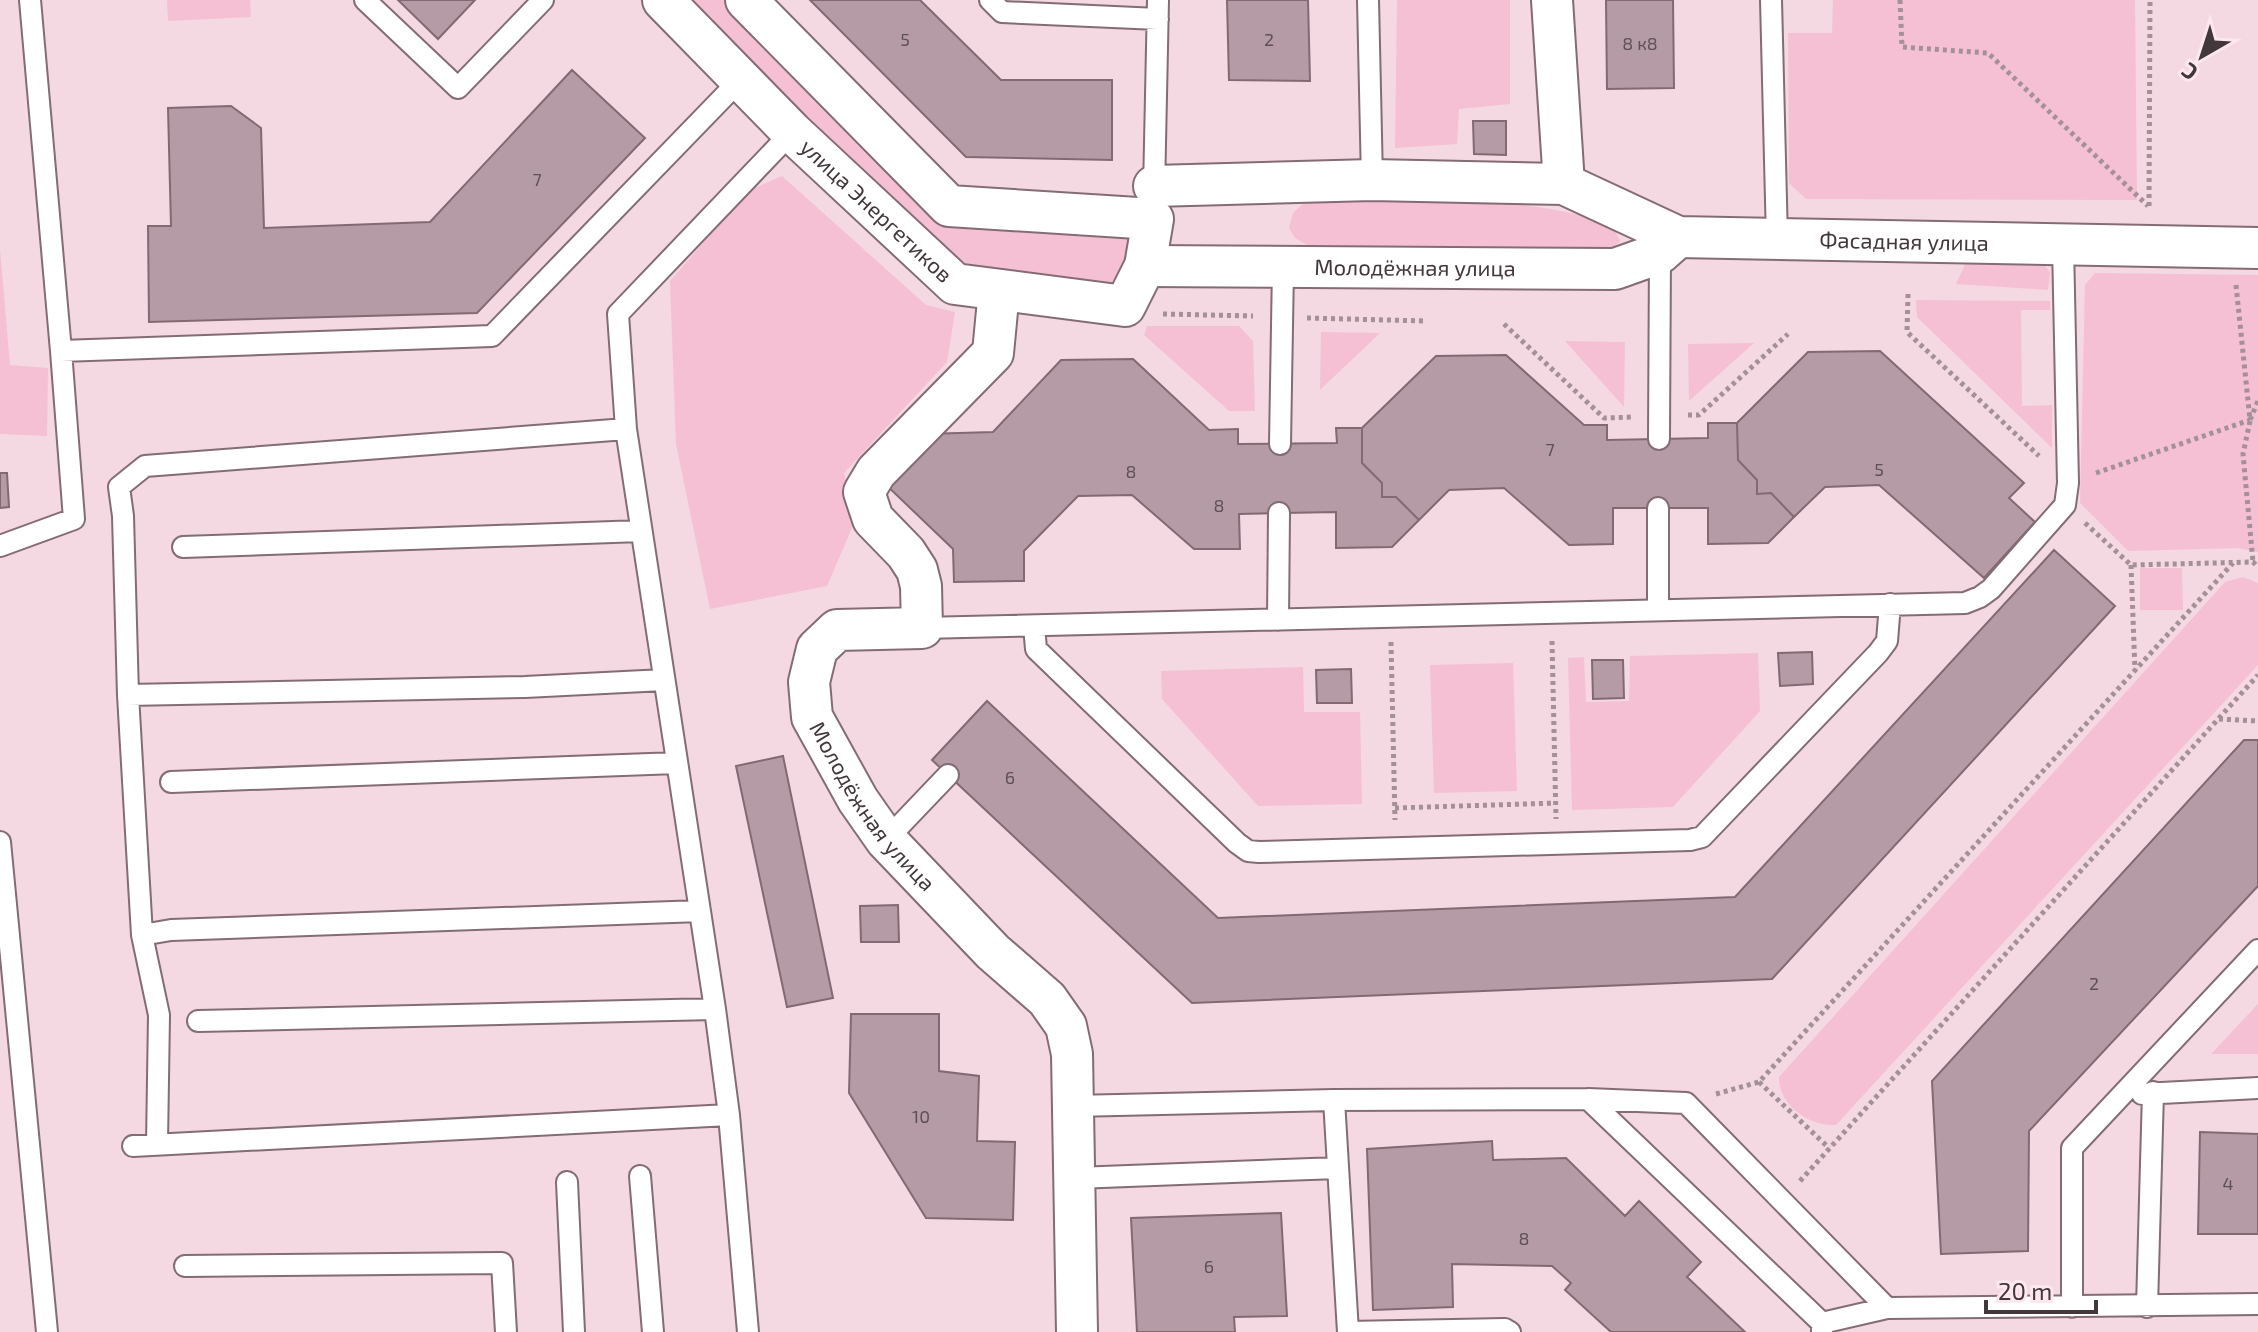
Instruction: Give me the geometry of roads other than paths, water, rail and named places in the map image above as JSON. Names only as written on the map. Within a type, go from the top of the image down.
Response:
[{"type":"street","name":"улица Энергетиков","points":[[663,0],[792,132],[955,284],[1125,306],[1145,266],[1153,203]]},
{"type":"street","points":[[746,0],[949,206],[1153,203],[1292,182],[1372,180],[1564,184],[1552,0]]},
{"type":"street","name":"Фасадная улица","points":[[1564,184],[1669,245],[1777,240],[2063,245],[2246,260]]},
{"type":"street","name":"Молодёжная улица","points":[[1145,266],[1615,269],[1669,245]]},
{"type":"street","points":[[922,628],[921,586],[917,570],[906,553],[873,519],[864,492],[876,472],[993,353],[999,290]]},
{"type":"street","name":"Молодёжная улица","points":[[922,628],[837,630],[817,649],[809,682],[812,717],[858,800],[886,840],[993,952],[1047,999],[1066,1026],[1072,1054],[1077,1332]]},
{"type":"lane","points":[[0,546],[74,519],[30,0]]},
{"type":"lane","points":[[365,0],[458,88],[543,0]]},
{"type":"lane","points":[[990,0],[1002,12],[1158,9]]},
{"type":"lane","points":[[1368,0],[1372,180]]},
{"type":"lane","points":[[1771,0],[1777,240]]},
{"type":"lane","name":"улица Энергетиков","points":[[1153,203],[1158,9]]},
{"type":"lane","points":[[61,351],[492,336],[740,80]]},
{"type":"lane","points":[[748,1332],[729,1115],[626,429],[618,314],[792,132]]},
{"type":"lane","points":[[1659,439],[1669,245]]},
{"type":"lane","points":[[922,628],[1965,603],[1991,589],[2065,505],[2068,483],[2063,245]]},
{"type":"lane","points":[[1280,444],[1283,267]]},
{"type":"lane","points":[[157,1144],[159,1015],[142,935],[119,487],[145,466],[626,429]]},
{"type":"lane","points":[[1658,508],[1658,610]]},
{"type":"lane","points":[[1278,620],[1279,513]]},
{"type":"lane","points":[[183,547],[641,531]]},
{"type":"lane","points":[[1034,626],[1036,649],[1248,851],[1556,844],[1690,840],[1711,831],[1878,653],[1887,641],[1890,604]]},
{"type":"lane","points":[[128,695],[525,687],[664,680]]},
{"type":"lane","points":[[171,782],[677,763]]},
{"type":"lane","points":[[886,840],[948,775]]},
{"type":"lane","points":[[0,842],[47,1332]]},
{"type":"lane","points":[[142,935],[171,930],[700,911]]},
{"type":"lane","points":[[2072,1307],[2072,1148],[2258,950]]},
{"type":"lane","points":[[198,1021],[715,1009]]},
{"type":"lane","points":[[2121,1097],[2153,1092],[2258,1088]]},
{"type":"lane","points":[[2147,1307],[2153,1092]]},
{"type":"lane","points":[[1073,1106],[1334,1100],[1588,1099],[1686,1103],[1887,1308]]},
{"type":"lane","points":[[1588,1099],[1822,1328],[1887,1308],[2258,1304]]},
{"type":"lane","points":[[1334,1100],[1348,1332],[1505,1329],[1510,1332]]},
{"type":"lane","points":[[133,1146],[729,1115]]},
{"type":"lane","points":[[1076,1178],[1338,1168]]},
{"type":"lane","points":[[640,1176],[653,1332]]},
{"type":"lane","points":[[567,1182],[574,1332]]},
{"type":"lane","points":[[185,1266],[502,1263],[506,1332]]}]
